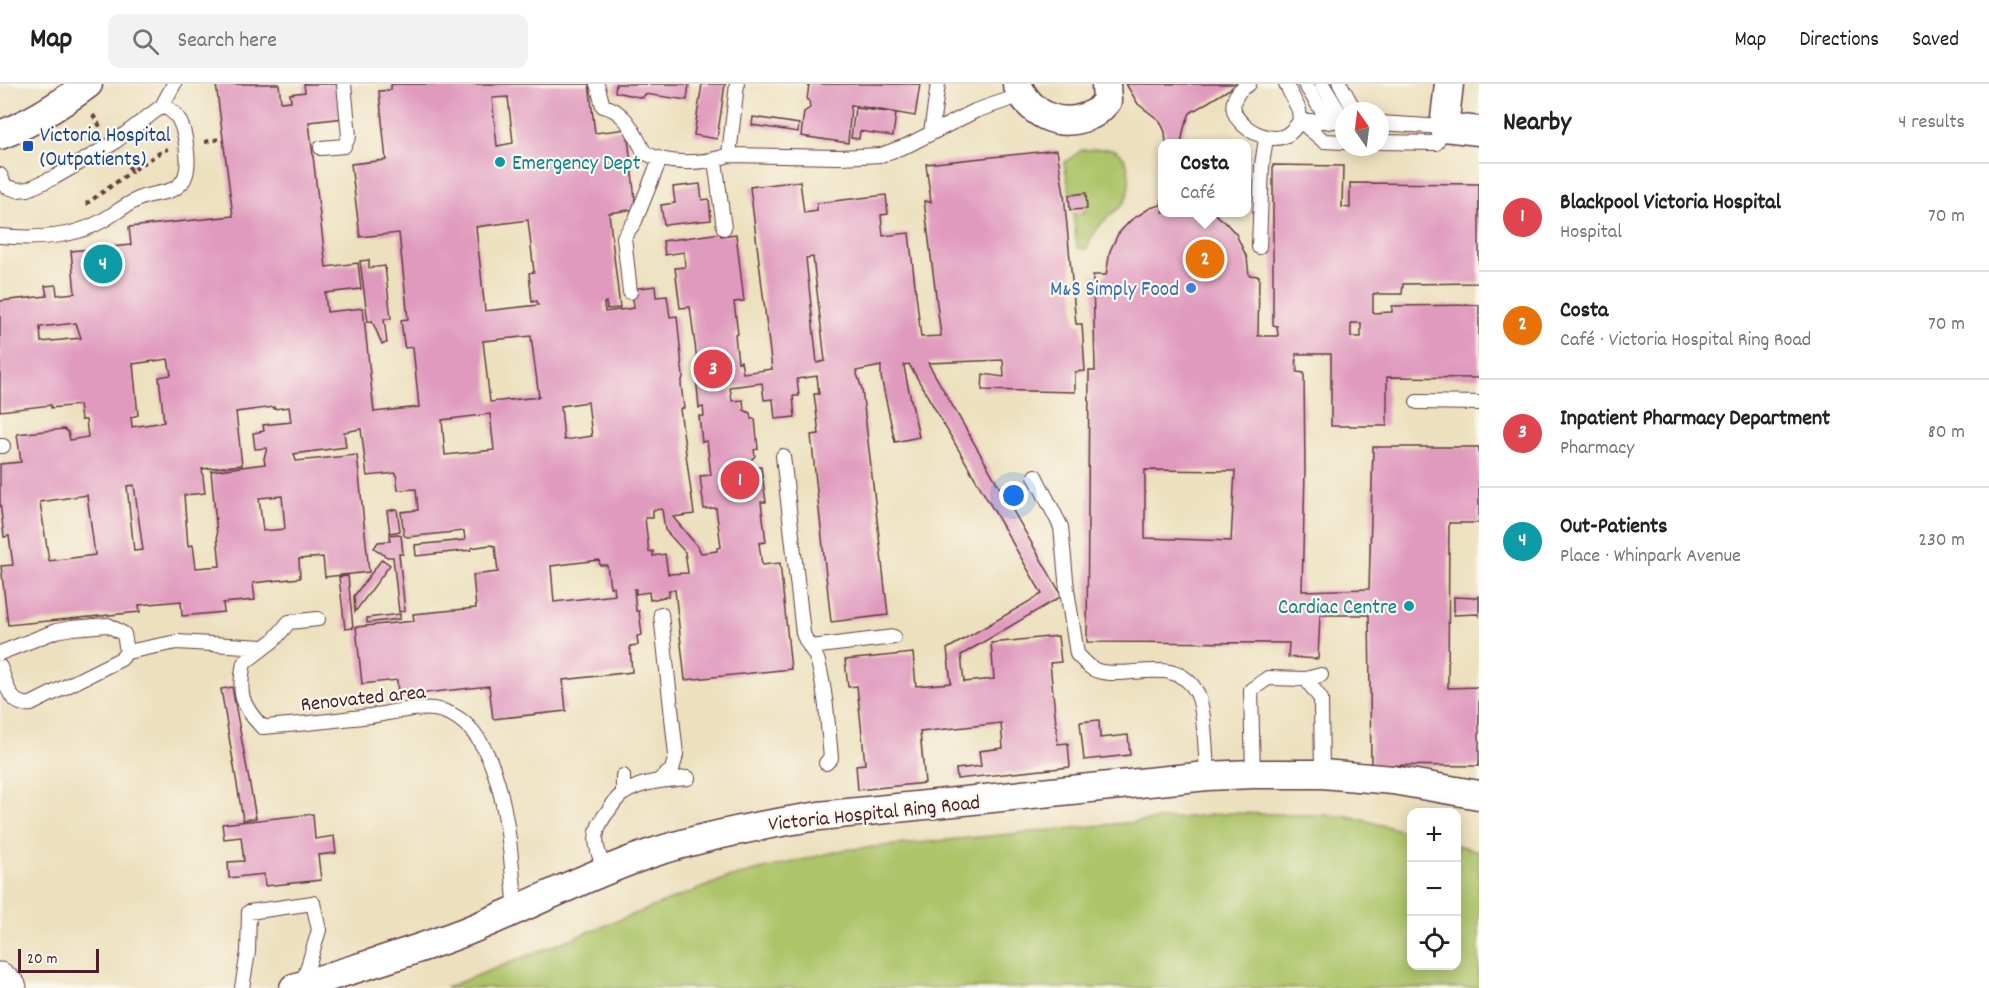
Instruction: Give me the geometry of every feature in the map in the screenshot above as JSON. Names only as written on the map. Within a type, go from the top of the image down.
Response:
[{"type":"main road","points":[[0,979],[10,988]]},
{"type":"street","points":[[0,135],[16,129],[64,102],[88,84]]},
{"type":"street","points":[[1019,89],[1029,106],[1048,118],[1071,121],[1095,114],[1107,101],[1106,84]]},
{"type":"street","points":[[1449,84],[1444,127],[1479,131]]},
{"type":"street","name":"Victoria Hospital Ring Road","points":[[298,987],[454,936],[516,911],[605,870],[647,855],[757,825],[819,816],[1207,776],[1253,774],[1322,774],[1393,780],[1479,795]]},
{"type":"lane","points":[[0,175],[5,186],[17,190],[28,189],[55,177],[112,144],[162,106],[174,84]]},
{"type":"lane","points":[[321,148],[344,146],[349,136],[344,84]]},
{"type":"lane","points":[[597,84],[603,106],[610,108],[627,121],[635,130],[644,152],[660,159],[686,161],[716,160],[729,155],[840,157],[881,154],[908,145],[1019,89]]},
{"type":"lane","points":[[729,155],[737,84]]},
{"type":"lane","points":[[932,133],[938,84]]},
{"type":"lane","points":[[1249,84],[1238,93],[1234,105],[1237,118],[1245,128],[1266,138],[1281,137],[1292,132],[1300,121],[1299,110],[1286,84]]},
{"type":"lane","points":[[1305,84],[1329,122]]},
{"type":"lane","points":[[1322,84],[1335,106]]},
{"type":"lane","points":[[1340,84],[1350,102]]},
{"type":"lane","points":[[0,236],[22,238],[88,229],[125,205],[144,197],[173,190],[184,180],[188,166],[186,146],[181,122],[171,109],[162,106]]},
{"type":"lane","points":[[1300,121],[1335,122]]},
{"type":"lane","points":[[1300,121],[1324,141],[1335,142]]},
{"type":"lane","points":[[1389,124],[1444,127],[1436,143],[1389,142]]},
{"type":"lane","points":[[1259,247],[1262,165],[1266,138]]},
{"type":"lane","points":[[630,292],[624,237],[635,221],[660,159]]},
{"type":"lane","points":[[716,160],[724,228]]},
{"type":"lane","points":[[1417,402],[1479,403]]},
{"type":"lane","points":[[783,456],[803,633],[805,641],[818,660],[825,704],[831,758],[826,763]]},
{"type":"lane","points":[[1035,476],[1061,527],[1067,590],[1077,654],[1096,671],[1113,673],[1165,670],[1187,679],[1198,694],[1207,776]]},
{"type":"lane","points":[[658,781],[672,770],[676,755],[661,614]]},
{"type":"lane","name":"Renovated area","points":[[318,619],[289,622],[274,640],[244,663],[239,685],[249,713],[262,727],[417,710],[441,710],[457,717],[482,744],[492,762],[502,797],[516,911]]},
{"type":"lane","points":[[0,653],[56,631],[108,625],[124,634],[127,652]]},
{"type":"lane","points":[[811,647],[894,637]]},
{"type":"lane","points":[[0,667],[12,697],[17,703],[23,705],[31,704],[121,659],[127,652],[177,642],[263,647]]},
{"type":"lane","points":[[1253,774],[1251,690],[1268,678],[1306,679],[1321,675]]},
{"type":"lane","points":[[1306,679],[1321,699],[1322,774]]},
{"type":"lane","points":[[623,776],[623,793]]},
{"type":"lane","points":[[605,870],[599,856],[593,825],[603,817],[623,793],[658,781],[688,778]]},
{"type":"lane","points":[[242,988],[248,952],[249,912],[313,903],[319,930],[298,987]]},
{"type":"path","points":[[93,115],[132,171]]},
{"type":"path","points":[[85,204],[164,150],[219,139]]},
{"type":"green space","points":[[1082,150],[1115,150],[1125,160],[1129,176],[1126,199],[1100,225],[1087,249],[1077,248],[1073,214],[1085,212],[1084,193],[1070,193],[1064,163]]},
{"type":"green space","points":[[1231,813],[1348,816],[1407,832],[1407,970],[1461,970],[1461,846],[1479,851],[1479,988],[445,988],[727,878],[843,850]]},
{"type":"building","points":[[216,84],[279,84],[281,102],[291,101],[290,94],[305,92],[304,84],[341,84],[345,118],[309,122],[326,267],[358,263],[361,289],[325,293],[327,312],[363,308],[374,412],[419,407],[413,347],[405,348],[401,320],[408,319],[399,233],[360,237],[351,164],[386,160],[379,91],[391,90],[391,85],[395,84],[589,84],[595,133],[627,129],[636,209],[609,213],[620,308],[607,309],[606,302],[604,303],[605,312],[634,308],[632,289],[655,286],[656,297],[667,296],[670,317],[677,316],[684,408],[680,409],[694,514],[673,517],[701,553],[717,551],[717,548],[721,547],[716,508],[704,509],[700,476],[711,475],[707,441],[702,442],[699,416],[704,416],[703,407],[699,408],[696,375],[699,375],[690,307],[680,308],[675,268],[685,267],[684,252],[665,255],[663,241],[721,233],[721,236],[736,234],[744,301],[734,302],[738,334],[735,335],[738,362],[741,361],[743,373],[772,369],[750,187],[800,181],[804,213],[817,211],[817,203],[886,195],[888,214],[881,215],[883,236],[909,233],[921,337],[941,336],[924,201],[931,202],[926,164],[1057,150],[1064,194],[1076,324],[1082,324],[1085,371],[1075,372],[1075,392],[982,390],[983,374],[1004,377],[1003,360],[928,363],[1062,596],[961,655],[964,682],[994,679],[991,643],[1058,636],[1061,662],[1050,663],[1058,744],[1068,743],[1070,767],[957,779],[956,769],[981,766],[979,751],[1003,748],[1001,723],[920,732],[925,783],[858,790],[856,765],[865,764],[857,686],[848,687],[845,660],[913,653],[916,686],[951,683],[947,649],[1042,594],[909,364],[904,365],[919,437],[895,442],[881,377],[881,366],[856,371],[862,389],[888,615],[831,622],[811,435],[819,434],[814,394],[819,394],[817,376],[797,379],[799,396],[793,396],[795,417],[775,419],[773,399],[764,400],[762,383],[730,387],[732,401],[743,400],[744,410],[750,413],[751,419],[755,419],[758,449],[754,450],[755,456],[750,461],[751,468],[761,467],[766,502],[761,502],[766,542],[759,543],[762,565],[780,563],[791,669],[685,680],[675,590],[669,590],[669,596],[650,600],[649,592],[636,594],[636,589],[634,589],[642,635],[637,636],[638,645],[630,646],[632,672],[563,680],[566,711],[493,719],[489,686],[398,696],[397,680],[362,684],[356,627],[414,621],[413,614],[476,608],[473,575],[498,572],[495,546],[490,545],[471,548],[471,550],[416,556],[415,545],[465,540],[464,531],[407,537],[404,535],[401,512],[418,510],[416,489],[398,490],[396,473],[367,476],[361,429],[344,432],[346,447],[294,454],[296,461],[357,455],[369,572],[325,577],[323,557],[299,559],[300,578],[253,583],[255,600],[223,603],[224,612],[182,616],[181,601],[139,605],[140,612],[8,625],[1,566],[13,565],[9,536],[4,537],[0,502],[0,464],[21,462],[17,434],[64,429],[68,432],[70,440],[88,437],[86,420],[81,420],[79,405],[51,408],[51,405],[0,411],[0,301],[47,296],[45,286],[56,285],[57,295],[75,293],[71,251],[131,245],[129,227],[233,216]],"holes":[[[508,97],[513,143],[497,146],[492,98]],[[528,220],[534,272],[529,273],[532,302],[537,301],[538,305],[485,311],[476,227]],[[813,257],[825,361],[817,363],[806,258]],[[76,323],[81,338],[41,342],[40,327]],[[531,336],[539,397],[490,402],[483,341]],[[168,359],[171,375],[159,377],[164,422],[132,427],[131,417],[138,415],[133,364]],[[588,402],[592,436],[564,440],[561,406]],[[289,407],[291,422],[263,425],[264,431],[253,433],[255,449],[267,448],[265,464],[211,471],[220,566],[196,568],[193,545],[188,546],[184,495],[205,493],[202,469],[242,465],[236,412]],[[490,414],[494,450],[445,455],[442,420]],[[134,485],[143,550],[134,551],[127,486]],[[87,495],[95,555],[49,561],[40,502]],[[282,496],[285,529],[263,531],[259,498]],[[662,509],[665,530],[685,552],[688,573],[668,574],[665,554],[653,556],[653,551],[649,552],[645,518],[653,518],[653,510]],[[599,560],[600,565],[607,565],[610,587],[614,587],[615,595],[554,602],[551,566]]]},
{"type":"building","points":[[616,84],[689,84],[687,100],[645,94],[643,98],[615,92]]},
{"type":"building","points":[[702,84],[725,84],[717,139],[694,135]]},
{"type":"building","points":[[809,84],[920,84],[915,116],[851,105],[848,143],[801,136],[804,112],[810,108],[809,100],[807,100]]},
{"type":"building","points":[[1126,84],[1238,84],[1190,113],[1182,139],[1166,139],[1160,121],[1138,104]]},
{"type":"building","points":[[855,108],[896,113],[893,136],[860,131],[859,139],[851,138]]},
{"type":"building","points":[[753,117],[799,124],[798,132],[752,125]]},
{"type":"building","points":[[1273,165],[1343,166],[1342,207],[1350,208],[1350,183],[1479,184],[1479,283],[1403,284],[1402,294],[1373,294],[1373,313],[1392,312],[1392,306],[1479,305],[1479,378],[1387,377],[1387,426],[1331,426],[1331,354],[1296,354],[1297,372],[1304,373],[1305,471],[1302,591],[1369,589],[1373,447],[1479,447],[1479,523],[1449,523],[1448,688],[1479,687],[1479,766],[1371,765],[1369,615],[1320,615],[1318,659],[1288,657],[1289,643],[1087,642],[1089,371],[1095,371],[1093,275],[1106,275],[1110,251],[1118,234],[1131,220],[1150,208],[1158,206],[1158,217],[1219,217],[1236,234],[1247,258],[1249,275],[1259,276],[1258,336],[1278,336],[1277,326],[1273,325]],"holes":[[[1351,323],[1361,323],[1361,337],[1351,337]],[[1145,470],[1235,471],[1231,541],[1145,538]]]},
{"type":"building","points":[[700,184],[702,200],[709,199],[711,220],[664,225],[661,205],[675,203],[673,187]]},
{"type":"building","points":[[1086,193],[1087,209],[1070,210],[1069,195]]},
{"type":"building","points":[[369,260],[369,268],[385,266],[391,319],[384,319],[387,343],[382,344],[372,321],[368,322],[360,261]]},
{"type":"building","points":[[397,509],[400,531],[390,533],[387,511]]},
{"type":"building","points":[[390,535],[401,535],[403,554],[399,554],[405,611],[399,612],[393,557],[387,557],[374,548],[378,542],[390,541]]},
{"type":"building","points":[[382,559],[390,565],[355,612],[354,596]]},
{"type":"building","points":[[348,576],[353,628],[345,629],[339,577]]},
{"type":"building","points":[[1479,596],[1479,616],[1477,614],[1454,615],[1454,597],[1476,598]]},
{"type":"building","points":[[400,614],[400,619],[367,623],[367,618]]},
{"type":"building","points":[[232,687],[256,818],[243,820],[221,689]]},
{"type":"building","points":[[1099,720],[1100,738],[1128,735],[1130,755],[1084,760],[1080,722]]},
{"type":"building","points":[[313,814],[315,839],[334,836],[336,853],[318,855],[321,880],[265,886],[264,874],[229,878],[228,862],[244,861],[241,837],[224,839],[222,824]]},
{"type":"place","name":"Victoria Hospital (Outpatients)","points":[[28,146]]},
{"type":"place","name":"Emergency Dept","points":[[500,162]]},
{"type":"place","name":"Costa","points":[[1205,259]]},
{"type":"place","name":"Out-Patients","points":[[103,264]]},
{"type":"place","name":"M&S Simply Food","points":[[1191,288]]},
{"type":"place","name":"Inpatient Pharmacy Department","points":[[713,369]]},
{"type":"place","name":"Blackpool Victoria Hospital","points":[[740,480]]},
{"type":"place","name":"Cardiac Centre","points":[[1409,606]]}]
